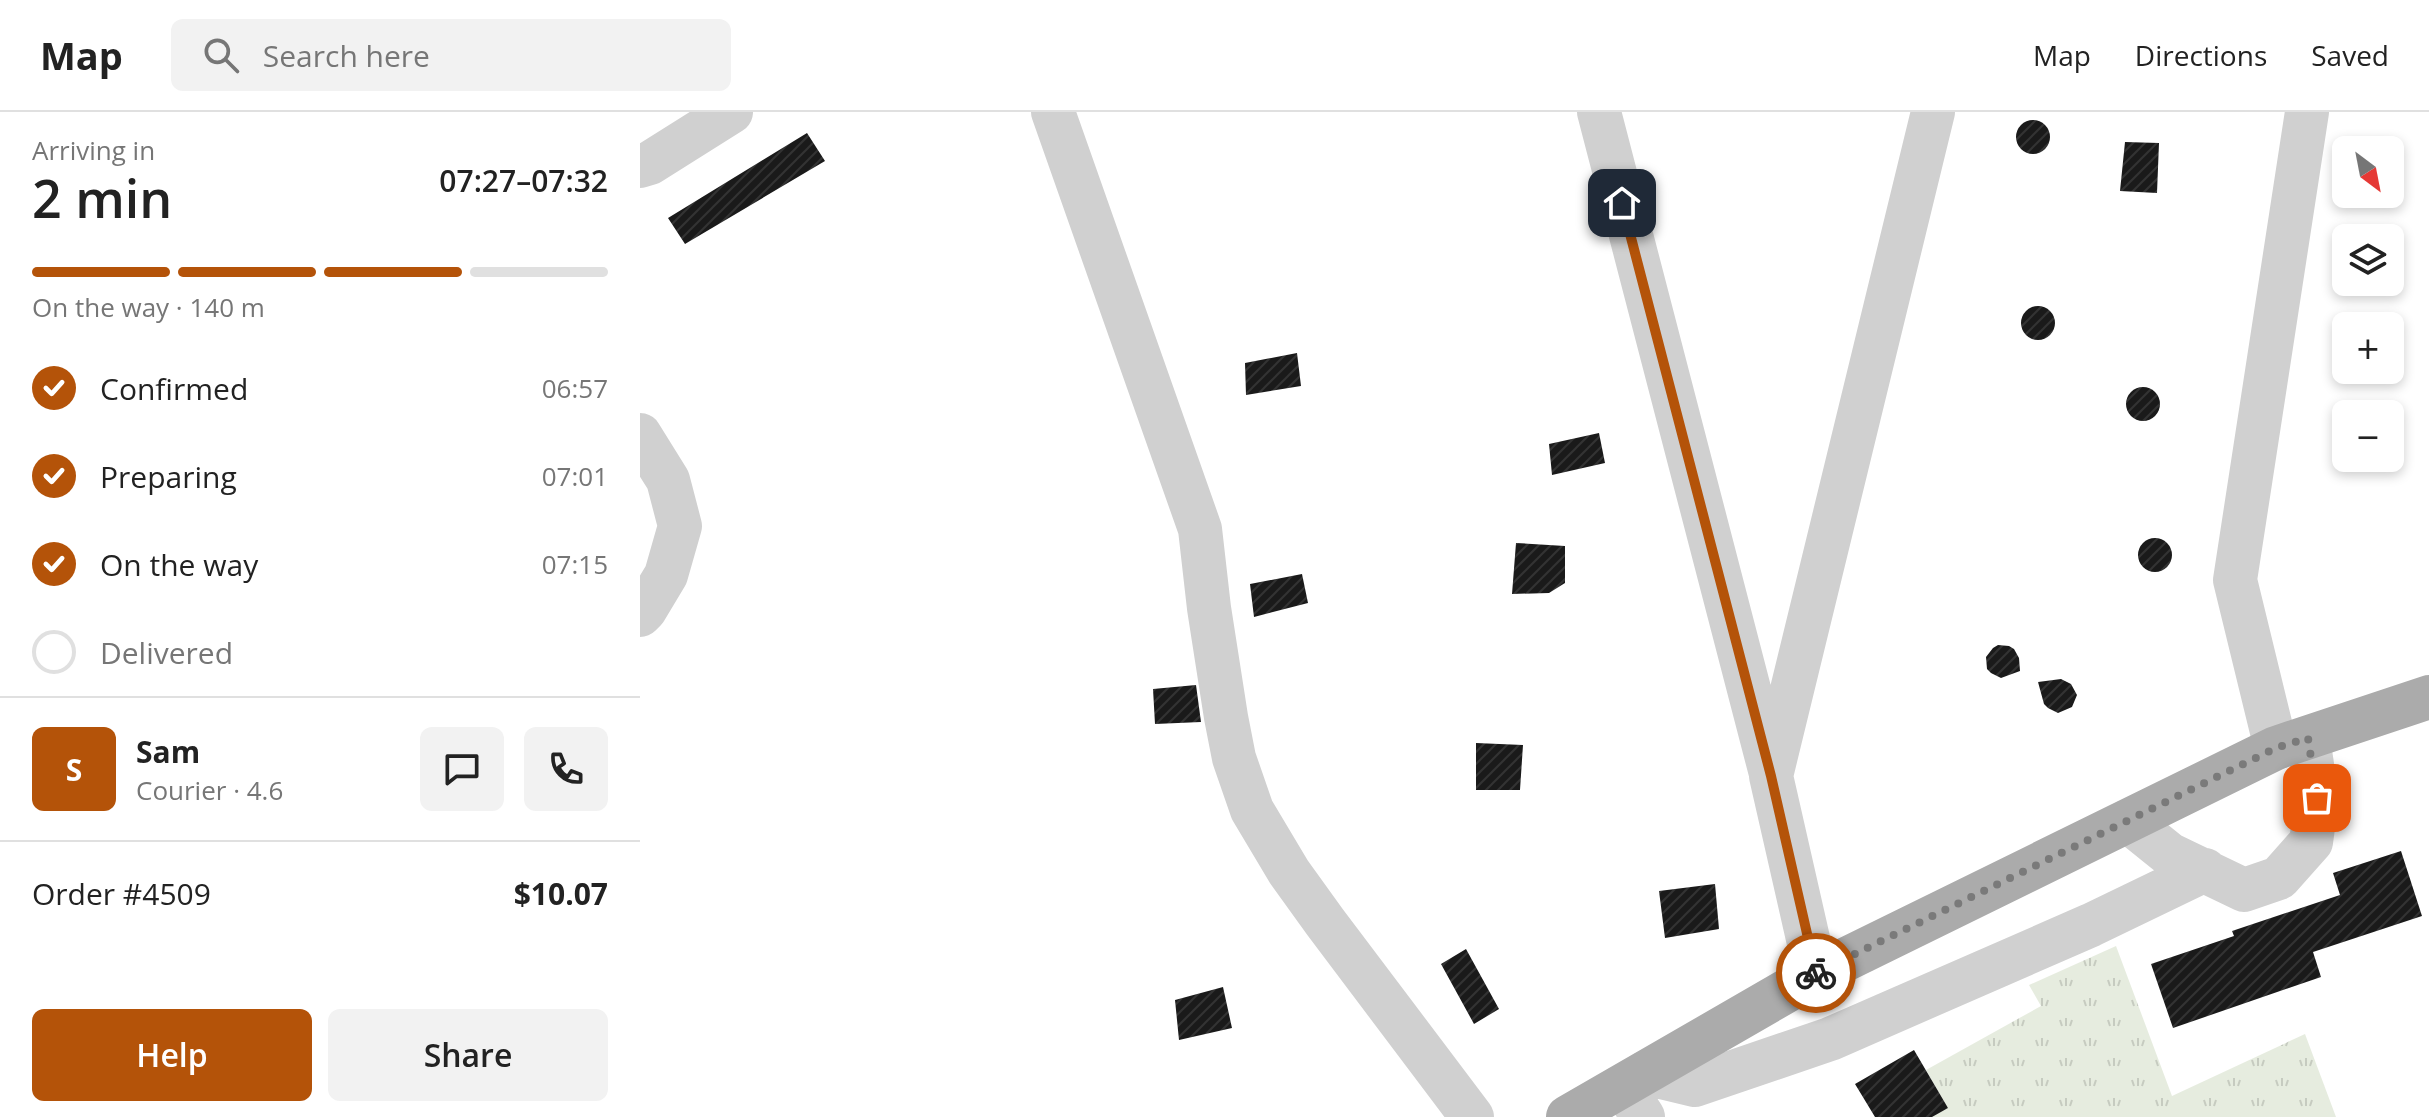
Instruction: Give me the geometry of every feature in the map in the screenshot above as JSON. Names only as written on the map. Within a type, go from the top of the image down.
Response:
[{"type":"main road","points":[[1568,1117],[1637,1092],[1816,974],[2128,821],[2292,743],[2429,697]]},
{"type":"street","points":[[640,166],[650,163],[731,112]]},
{"type":"street","points":[[1053,112],[1200,529],[1226,717],[1234,758],[1252,810],[1289,872],[1472,1117]]},
{"type":"street","points":[[1599,112],[1771,776],[1816,974]]},
{"type":"street","points":[[1771,776],[1933,112]]},
{"type":"street","points":[[2128,821],[2169,854],[2244,890],[2279,878],[2311,842],[2317,798],[2292,743],[2235,580],[2307,112]]},
{"type":"street","points":[[640,435],[668,480],[680,526],[666,575],[640,615]]},
{"type":"street","points":[[1637,1092],[1695,1085],[1830,1039],[2091,925],[2205,870]]},
{"type":"green space","points":[[2116,946],[2172,1096],[2305,1034],[2336,1117],[1932,1117],[1947,1107],[1926,1070],[2041,1006],[2029,985]]},
{"type":"building","points":[[2033,120],[2045,125],[2050,137],[2045,149],[2033,154],[2021,149],[2016,137],[2021,125]]},
{"type":"building","points":[[807,133],[825,161],[685,244],[668,218]]},
{"type":"building","points":[[2125,142],[2159,143],[2157,193],[2120,191]]},
{"type":"building","points":[[2038,306],[2050,311],[2055,323],[2050,335],[2038,340],[2026,335],[2021,323],[2026,311]]},
{"type":"building","points":[[1297,353],[1301,386],[1246,395],[1245,363]]},
{"type":"building","points":[[2143,387],[2155,392],[2160,404],[2155,416],[2143,421],[2131,416],[2126,404],[2131,392]]},
{"type":"building","points":[[1599,433],[1605,463],[1552,475],[1549,444]]},
{"type":"building","points":[[2155,538],[2167,543],[2172,555],[2167,567],[2155,572],[2143,567],[2138,555],[2143,543]]},
{"type":"building","points":[[1516,543],[1565,546],[1565,583],[1549,593],[1512,594]]},
{"type":"building","points":[[1302,574],[1308,603],[1254,617],[1250,584]]},
{"type":"building","points":[[1998,645],[2014,649],[2019,658],[2020,671],[2001,678],[1987,669],[1986,657]]},
{"type":"building","points":[[2061,679],[2071,684],[2077,695],[2072,707],[2058,713],[2044,704],[2038,682]]},
{"type":"building","points":[[1196,685],[1201,722],[1155,724],[1153,689]]},
{"type":"building","points":[[1476,743],[1523,745],[1520,790],[1476,790]]},
{"type":"building","points":[[2401,851],[2422,916],[2313,952],[2321,977],[2173,1028],[2151,964],[2234,936],[2232,931],[2340,895],[2333,873]]},
{"type":"building","points":[[1715,884],[1719,929],[1665,938],[1659,891]]},
{"type":"building","points":[[1466,949],[1499,1009],[1474,1024],[1441,964]]},
{"type":"building","points":[[1223,987],[1232,1028],[1179,1040],[1175,1000]]},
{"type":"building","points":[[1914,1050],[1948,1108],[1932,1117],[1875,1117],[1855,1084]]},
{"type":"way so far","points":[[1816,973],[2276,748],[2308,738],[2317,798]]},
{"type":"route","points":[[1622,203],[1771,776],[1816,973]]}]
